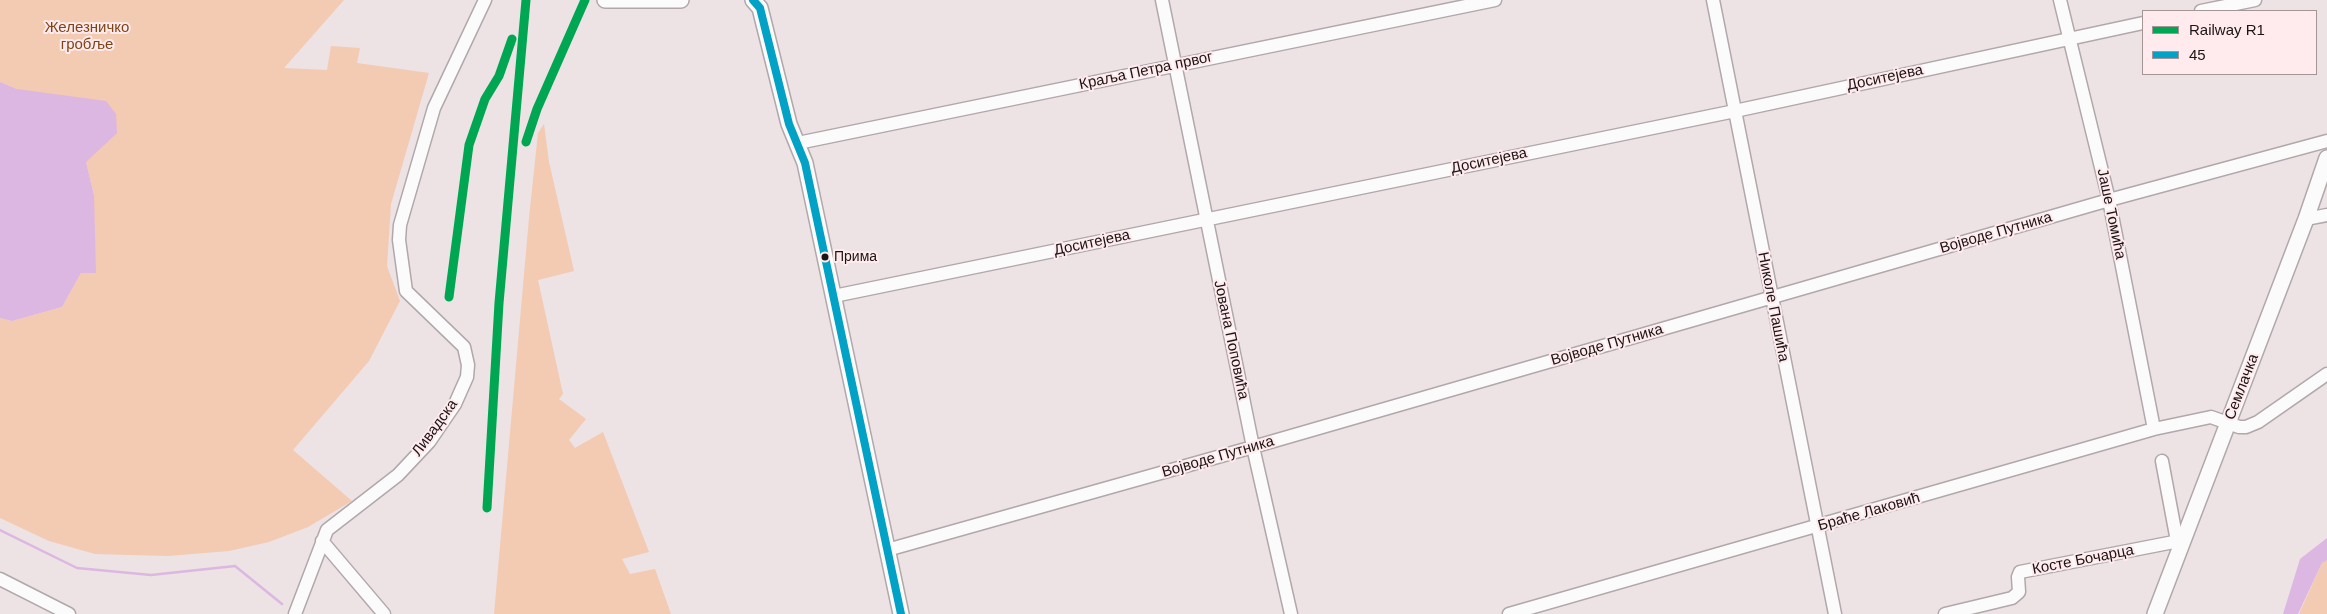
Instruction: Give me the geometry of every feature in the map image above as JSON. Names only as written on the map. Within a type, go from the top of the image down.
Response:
[{"type":"main road","points":[[605,0],[681,0]]},
{"type":"main road","points":[[753,0],[760,8],[789,124],[805,163],[901,614]]},
{"type":"main road","name":"Семлачка","points":[[2155,614],[2180,541],[2228,423],[2306,219],[2327,158]]},
{"type":"street","name":"Ливадска","points":[[295,614],[327,530],[398,475],[429,442],[455,404],[467,377],[468,365],[464,347],[406,291],[399,240],[402,218],[434,108],[485,0]]},
{"type":"street","name":"Јована Поповића","points":[[1162,0],[1253,447],[1291,614]]},
{"type":"street","name":"Краља Петра првог","points":[[798,142],[1495,0]]},
{"type":"street","name":"Николе Пашића","points":[[1713,0],[1835,614]]},
{"type":"street","name":"Јаше Томића","points":[[2060,0],[2068,39],[2109,200],[2154,429]]},
{"type":"street","points":[[2206,10],[2255,0]]},
{"type":"street","name":"Доситејева","points":[[834,296],[1734,111],[2142,23]]},
{"type":"street","name":"Војводе Путника","points":[[887,550],[1253,447],[2109,200],[2327,141]]},
{"type":"street","points":[[2306,219],[2327,215]]},
{"type":"street","name":"Браће Лаковић","points":[[1509,614],[2154,429],[2211,417],[2244,427],[2253,425],[2327,374]]},
{"type":"street","points":[[2162,460],[2180,541]]},
{"type":"street","points":[[322,541],[384,614]]},
{"type":"street","name":"Косте Бочарца","points":[[1945,614],[2012,598],[2019,592],[2018,577],[2020,572],[2180,541]]},
{"type":"street","points":[[0,579],[69,614]]},
{"type":"green space","name":"Железничко гробље","points":[[0,0],[344,0],[284,68],[327,70],[331,46],[360,48],[357,63],[429,73],[391,204],[387,266],[400,301],[369,361],[293,450],[352,501],[308,527],[269,542],[229,551],[168,556],[95,554],[49,541],[0,518],[0,318],[12,321],[62,307],[81,273],[94,195],[86,162],[17,89],[0,82]]},
{"type":"green space","points":[[544,124],[549,162],[574,271],[538,280],[563,394],[559,399],[586,419],[569,440],[575,448],[603,432],[649,552],[622,559],[630,574],[655,569],[671,614],[494,614],[529,218],[538,133]]},
{"type":"green space","points":[[2327,560],[2327,614],[2299,614],[2322,563]]},
{"type":"shaded area","points":[[0,82],[17,89],[106,101],[116,114],[117,133],[86,162],[94,195],[96,273],[81,273],[62,307],[12,321],[0,318]]},
{"type":"shaded area","points":[[2327,538],[2327,560],[2322,563],[2298,614],[2283,614],[2300,559]]},
{"type":"waterway","points":[[0,530],[77,568],[151,575],[235,566],[282,604]]},
{"type":"rail line","name":"R1","points":[[487,508],[499,303],[526,0]]},
{"type":"rail line","name":"R1","points":[[526,142],[537,109],[585,0]]},
{"type":"rail line","name":"R1","points":[[449,297],[469,145],[485,99],[499,76],[512,39]]},
{"type":"transit line","name":"45","points":[[753,0],[760,8],[789,124],[805,163],[901,614]]},
{"type":"place","name":"Прима","points":[[825,257]]}]
